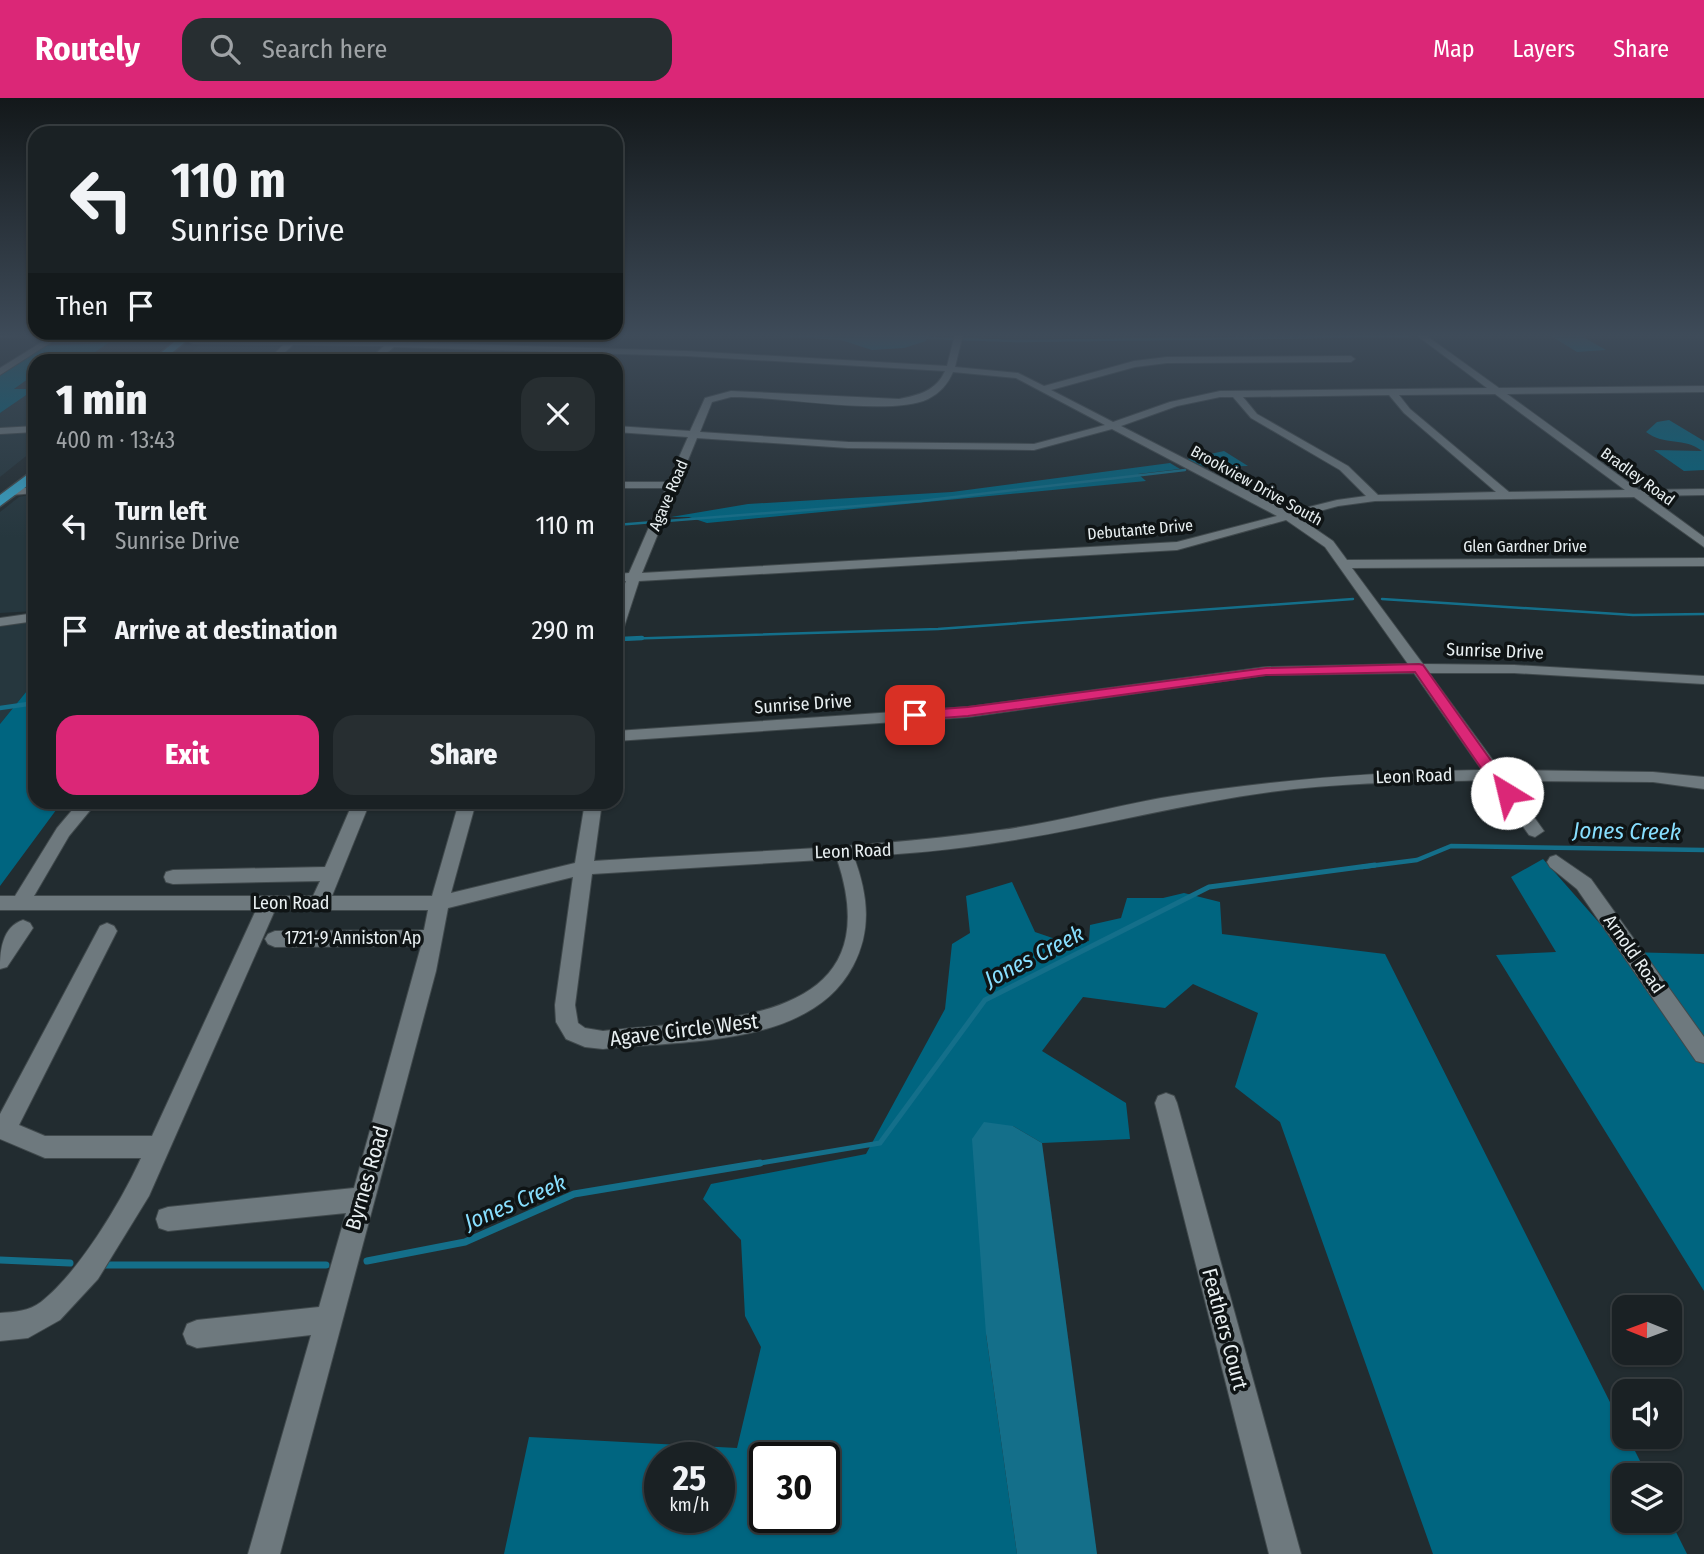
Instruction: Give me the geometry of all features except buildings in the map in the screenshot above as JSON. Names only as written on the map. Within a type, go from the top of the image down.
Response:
[{"type":"highway","points":[[0,502],[7,487],[28,466]]},
{"type":"highway","points":[[7,487],[28,476]]},
{"type":"street","name":"Agave Road","points":[[623,604],[704,405],[708,402]]},
{"type":"street","name":"Brookview Drive South","points":[[1070,402],[1318,535],[1345,564],[1493,775]]},
{"type":"street","points":[[623,429],[848,445],[1023,447],[1063,442],[1187,402]]},
{"type":"street","points":[[1243,402],[1254,416],[1269,427],[1344,468],[1375,498]]},
{"type":"street","points":[[1400,402],[1506,495]]},
{"type":"street","name":"Bradley Road","points":[[1512,402],[1704,543]]},
{"type":"street","points":[[0,430],[28,429]]},
{"type":"street","points":[[623,485],[672,485]]},
{"type":"street","points":[[7,487],[28,489]]},
{"type":"street","name":"Debutante Drive","points":[[623,578],[1158,548],[1198,542],[1337,503],[1375,498],[1704,492]]},
{"type":"street","name":"Glen Gardner Drive","points":[[1345,564],[1704,562]]},
{"type":"street","points":[[0,622],[28,618]]},
{"type":"street","name":"Sunrise Drive","points":[[623,736],[968,712],[1266,671],[1419,668],[1704,680]]},
{"type":"street","points":[[1493,775],[1535,831]]},
{"type":"street","name":"Leon Road","points":[[0,903],[439,903],[584,868],[822,851],[844,854],[1004,836],[1161,804],[1264,787],[1378,777],[1493,775],[1653,777],[1704,783]]},
{"type":"street","points":[[20,903],[63,832],[82,809]]},
{"type":"street","points":[[320,903],[358,809]]},
{"type":"street","name":"Byrnes Road","points":[[264,1554],[465,809]]},
{"type":"street","points":[[584,868],[592,809]]},
{"type":"street","name":"Agave Circle West","points":[[584,868],[565,1005],[565,1023],[583,1039],[603,1040],[755,1024],[787,1014],[812,1001],[834,980],[857,939],[859,925],[851,873],[844,854]]},
{"type":"street","name":"Arnold Road","points":[[1556,862],[1584,884],[1704,1054]]},
{"type":"street","points":[[173,877],[332,874]]},
{"type":"street","points":[[0,1327],[28,1324],[51,1311],[89,1270],[140,1188],[268,904]]},
{"type":"street","points":[[0,961],[23,928]]},
{"type":"street","points":[[107,931],[2,1130],[45,1147],[158,1147]]},
{"type":"street","name":"1721-9 Anniston Ap","points":[[275,939],[432,938]]},
{"type":"street","name":"Feathers Court","points":[[1166,1103],[1285,1554]]},
{"type":"street","points":[[168,1219],[361,1199]]},
{"type":"street","points":[[197,1335],[328,1320]]},
{"type":"shaded area","points":[[0,402],[16,402],[0,413]]},
{"type":"shaded area","points":[[16,402],[28,402],[28,426],[0,428],[0,413]]},
{"type":"shaded area","points":[[1669,420],[1704,441],[1704,470],[1684,471],[1654,450],[1702,451],[1689,444],[1660,439],[1646,432],[1657,422]]},
{"type":"shaded area","points":[[28,432],[28,455],[0,477],[0,434]]},
{"type":"shaded area","points":[[1224,451],[1248,466],[1204,467],[1187,459]]},
{"type":"shaded area","points":[[1170,463],[1180,469],[1138,474],[1146,481],[707,523],[689,517],[671,517],[748,504],[952,492]]},
{"type":"shaded area","points":[[28,495],[28,611],[0,613],[0,512],[19,497]]},
{"type":"shaded area","points":[[28,622],[28,690],[0,724],[0,627]]},
{"type":"shaded area","points":[[28,690],[28,809],[57,809],[0,886],[0,724]]},
{"type":"shaded area","points":[[1543,859],[1625,952],[1704,954],[1704,1291],[1496,955],[1556,952],[1511,877]]},
{"type":"shaded area","points":[[1012,882],[1035,932],[1073,945],[1089,941],[1090,925],[1121,918],[1127,898],[1163,898],[1184,893],[1220,902],[1222,934],[1385,954],[1612,1406],[1612,1449],[1634,1449],[1641,1463],[1612,1463],[1612,1533],[1676,1533],[1687,1554],[1433,1554],[1280,1122],[1235,1087],[1258,1013],[1193,984],[1165,1008],[1083,997],[1042,1051],[1126,1103],[1130,1139],[1042,1143],[1013,1126],[986,1334],[1017,1554],[504,1554],[529,1437],[644,1443],[644,1533],[735,1533],[735,1448],[761,1347],[745,1316],[741,1240],[703,1199],[711,1184],[866,1154],[945,1009],[952,944],[970,933],[966,896]]},
{"type":"shaded area","points":[[984,1122],[1013,1126],[1042,1143],[1097,1554],[1017,1554],[986,1334],[972,1139]]},
{"type":"waterway","points":[[623,524],[921,501],[1185,470]]},
{"type":"waterway","points":[[623,639],[938,629],[1353,599]]},
{"type":"waterway","points":[[1382,599],[1633,615],[1704,614]]},
{"type":"waterway","points":[[623,639],[642,638]]},
{"type":"waterway","points":[[0,708],[28,704]]},
{"type":"waterway","name":"Jones Creek","points":[[1362,867],[1417,860],[1451,846],[1704,850]]},
{"type":"waterway","name":"Jones Creek","points":[[749,1165],[880,1143],[985,1000],[1209,887],[1375,865]]},
{"type":"waterway","name":"Jones Creek","points":[[367,1261],[465,1242],[574,1194],[760,1163]]},
{"type":"waterway","name":"Jones Creek","points":[[0,1260],[70,1263]]},
{"type":"waterway","name":"Jones Creek","points":[[103,1265],[326,1265]]},
{"type":"route","points":[[915,715],[968,712],[1266,671],[1419,668],[1507,793]]}]
